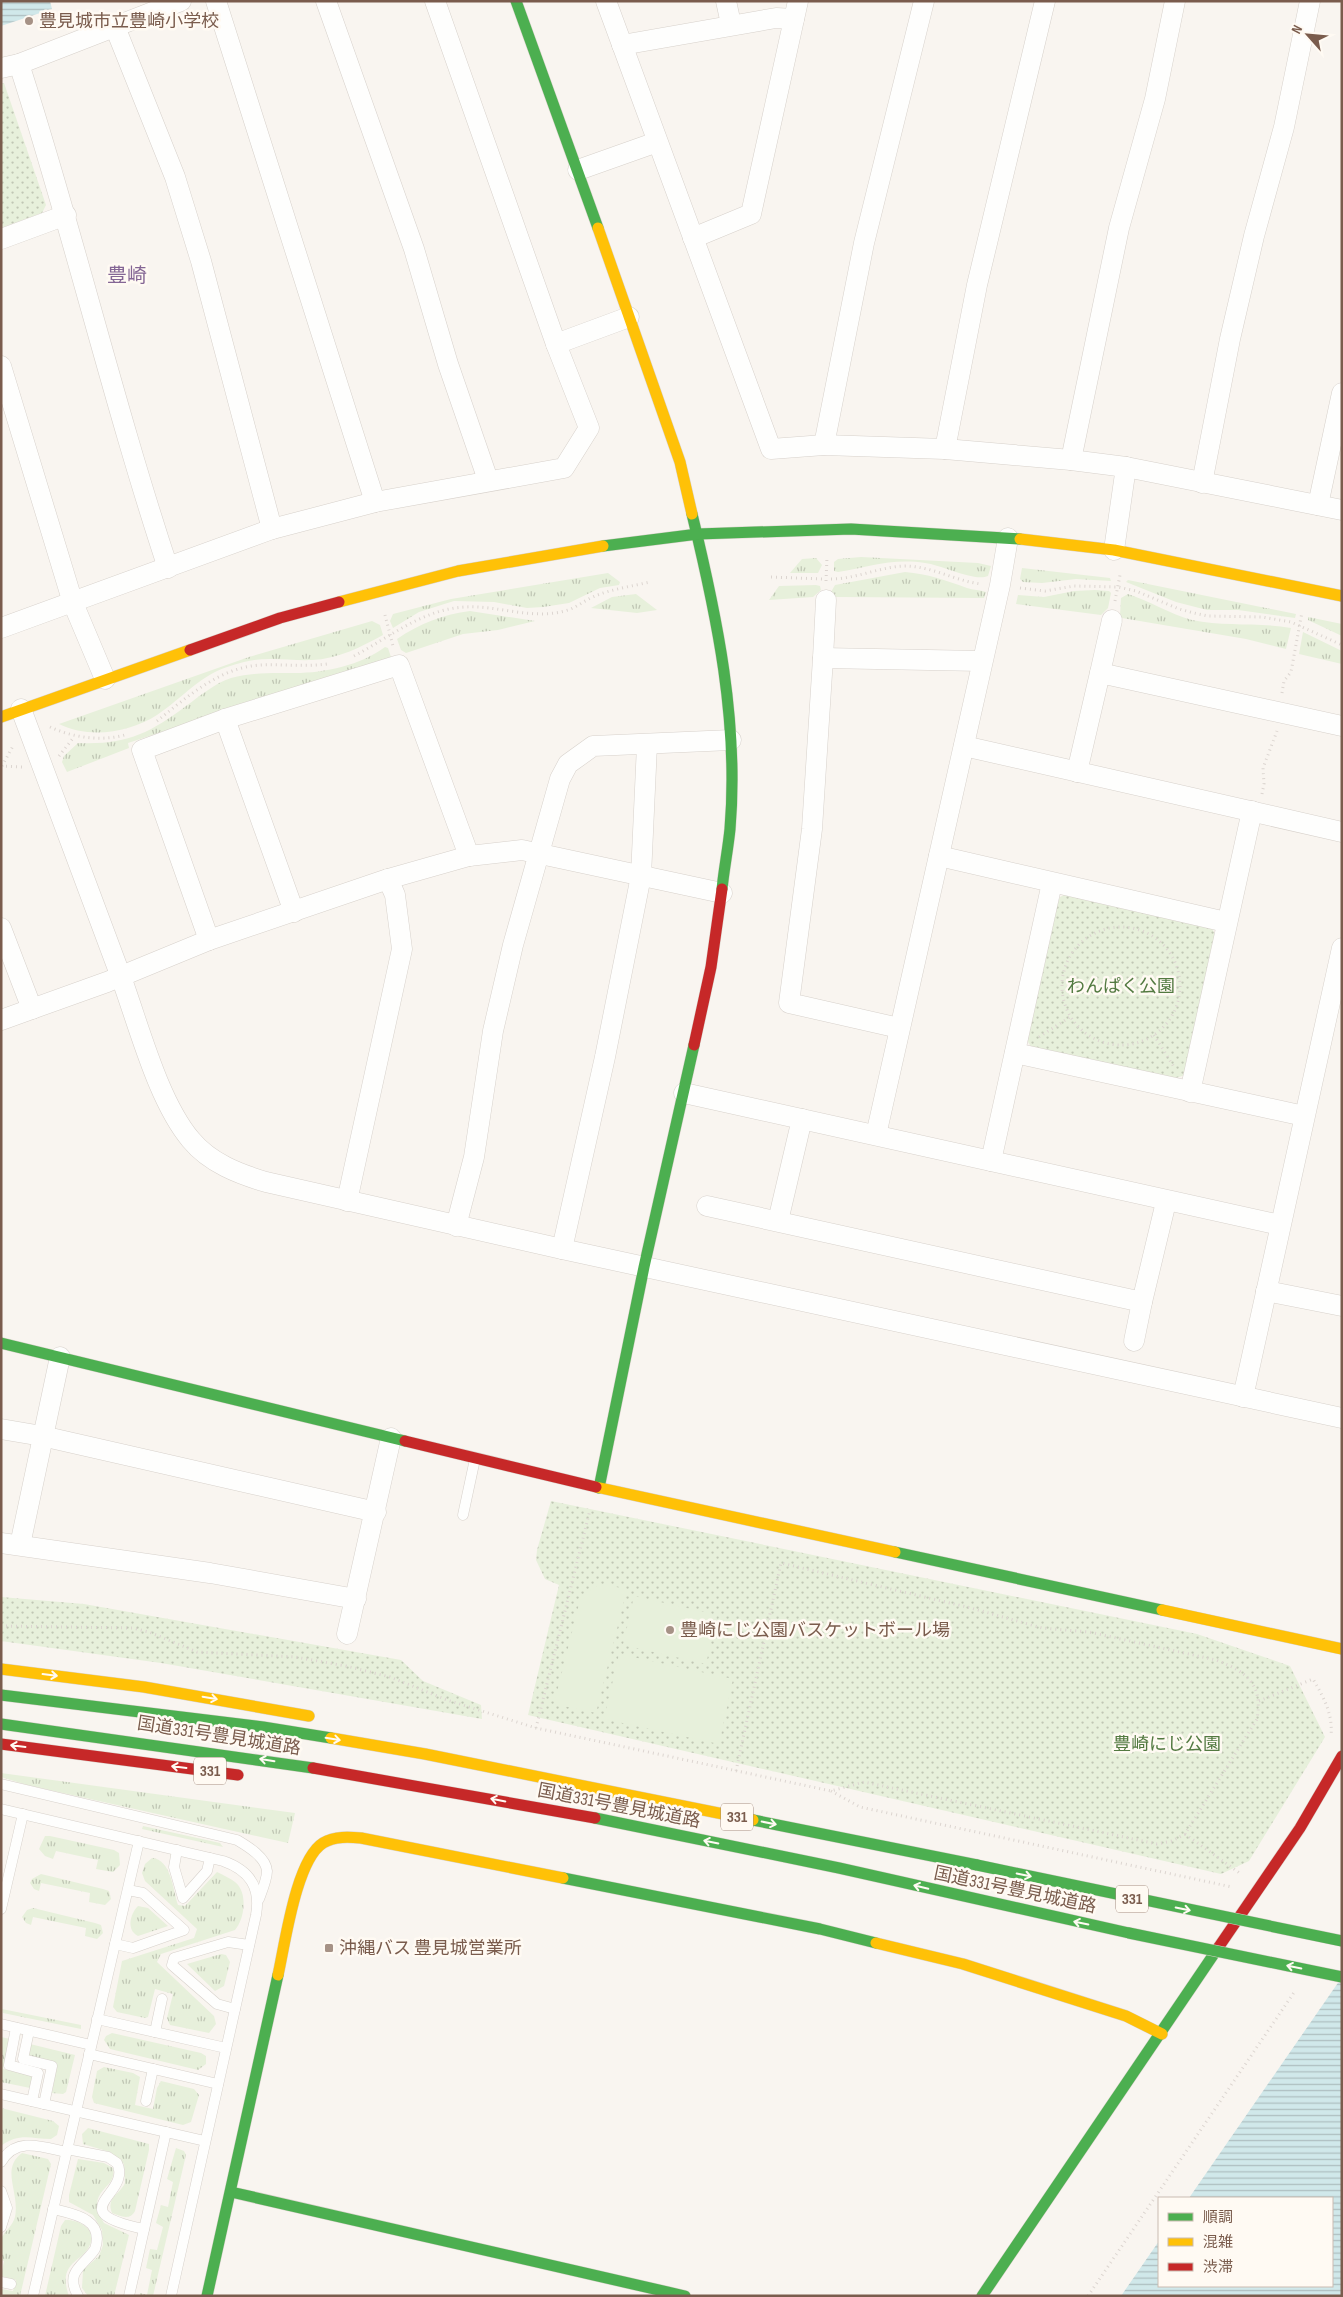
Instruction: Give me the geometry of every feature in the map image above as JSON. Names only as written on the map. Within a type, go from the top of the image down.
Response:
[{"type":"main road","points":[[516,1],[578,170],[680,462],[715,609],[726,679],[731,740],[730,828],[711,967],[644,1267],[599,1488]]},
{"type":"main road","points":[[1,717],[280,618],[449,573],[599,545],[698,534],[851,529],[1008,538],[1114,550],[1342,596]]},
{"type":"main road","points":[[1,1343],[599,1488],[1342,1649]]},
{"type":"main road","points":[[1,1669],[144,1687],[320,1718]]},
{"type":"main road","name":"国道331号豊見城道路","points":[[1,1695],[253,1726],[425,1754],[977,1865],[1342,1941]]},
{"type":"main road","name":"国道331号豊見城道路","points":[[1,1724],[141,1741],[418,1785],[799,1860],[968,1898],[1342,1977]]},
{"type":"main road","points":[[394,1737],[425,1754]]},
{"type":"main road","name":"331","points":[[1,1744],[252,1776]]},
{"type":"main road","points":[[982,2296],[1162,2034],[1300,1828],[1342,1756]]},
{"type":"main road","name":"331","points":[[368,1791],[418,1785]]},
{"type":"main road","points":[[207,2296],[297,1888],[313,1852],[326,1839],[336,1837],[361,1838],[840,1934],[964,1964],[1032,1984],[1126,2016],[1162,2034]]},
{"type":"main road","points":[[231,2192],[685,2296]]},
{"type":"street","points":[[168,568],[143,492],[66,215],[10,66],[181,1]]},
{"type":"street","points":[[216,1],[375,502]]},
{"type":"street","points":[[326,1],[414,249],[448,364],[488,480]]},
{"type":"street","points":[[1,628],[272,529],[375,502],[488,480],[564,468],[589,428],[556,344],[435,1]]},
{"type":"street","points":[[606,1],[771,449],[824,445],[945,449],[1071,460],[1126,467],[1342,510]]},
{"type":"street","points":[[726,1],[731,24]]},
{"type":"street","points":[[824,445],[864,243],[924,1]]},
{"type":"street","points":[[945,449],[978,285],[1045,1]]},
{"type":"street","points":[[1071,460],[1119,228],[1155,99],[1175,1]]},
{"type":"street","points":[[1202,483],[1230,339],[1254,236],[1284,127],[1310,1]]},
{"type":"street","points":[[622,45],[731,24],[776,18],[796,10]]},
{"type":"street","points":[[693,238],[750,214],[796,10]]},
{"type":"street","points":[[115,27],[175,177],[201,260],[272,529]]},
{"type":"street","points":[[578,170],[657,142]]},
{"type":"street","points":[[1,239],[66,215]]},
{"type":"street","points":[[556,344],[629,317]]},
{"type":"street","points":[[1,366],[73,603],[105,679]]},
{"type":"street","points":[[1318,505],[1342,393]]},
{"type":"street","points":[[1114,550],[1126,467]]},
{"type":"street","points":[[876,1135],[964,746],[981,662],[1000,585],[1008,538]]},
{"type":"street","points":[[826,600],[812,829],[789,1003],[900,1028]]},
{"type":"street","points":[[1077,772],[1112,620]]},
{"type":"street","points":[[823,658],[981,662]]},
{"type":"street","points":[[210,940],[142,750],[225,719],[399,665],[469,856]]},
{"type":"street","points":[[1100,673],[1342,726]]},
{"type":"street","points":[[21,710],[162,1088],[175,1117],[191,1141],[211,1159],[238,1173],[266,1182],[456,1226],[1342,1418]]},
{"type":"street","points":[[225,719],[294,912]]},
{"type":"street","points":[[456,1226],[474,1157],[492,1031],[512,945],[560,779],[568,764],[593,746],[731,740]]},
{"type":"street","points":[[562,1249],[605,1057],[641,876],[647,745]]},
{"type":"street","points":[[964,746],[1342,832]]},
{"type":"street","points":[[1190,1092],[1252,811]]},
{"type":"street","points":[[1,1020],[210,940],[388,879],[469,856],[522,850],[722,893]]},
{"type":"street","points":[[939,856],[1226,922]]},
{"type":"street","points":[[347,1200],[402,949],[394,895],[388,879]]},
{"type":"street","points":[[991,1161],[1052,883]]},
{"type":"street","points":[[1,928],[32,1009]]},
{"type":"street","points":[[1244,1397],[1280,1225],[1342,948]]},
{"type":"street","points":[[1015,1053],[1304,1116]]},
{"type":"street","points":[[684,1093],[1166,1202],[1280,1225]]},
{"type":"street","points":[[778,1221],[802,1119]]},
{"type":"street","points":[[1134,1341],[1166,1202]]},
{"type":"street","points":[[707,1206],[1142,1302]]},
{"type":"street","points":[[1266,1291],[1342,1306]]},
{"type":"street","points":[[60,1357],[42,1436],[11,1544],[210,1573],[356,1599]]},
{"type":"street","points":[[1,1429],[42,1436],[376,1512]]},
{"type":"street","points":[[347,1634],[376,1512],[391,1438]]},
{"type":"lane","points":[[463,1515],[475,1458]]},
{"type":"lane","points":[[1,1784],[237,1840],[248,1847],[264,1864],[267,1871],[258,1902],[170,2296]]},
{"type":"lane","points":[[1,1808],[210,1858],[242,1869],[255,1886],[258,1902]]},
{"type":"lane","points":[[1,1909],[6,1867],[23,1814]]},
{"type":"lane","points":[[33,2296],[139,1841]]},
{"type":"lane","points":[[177,1850],[174,1867],[183,1898],[207,1871],[210,1858]]},
{"type":"lane","points":[[115,1944],[133,1948],[184,1930],[143,1893],[128,1890]]},
{"type":"lane","points":[[235,2009],[217,2004],[172,1965],[174,1958],[228,1942],[249,1945]]},
{"type":"lane","points":[[155,2032],[162,1998]]},
{"type":"lane","points":[[97,2018],[226,2048]]},
{"type":"lane","points":[[1,2024],[153,2069],[218,2084]]},
{"type":"lane","points":[[16,2028],[9,2066],[38,2073],[32,2101]]},
{"type":"lane","points":[[29,2031],[23,2059],[52,2066],[44,2104]]},
{"type":"lane","points":[[146,2101],[153,2069]]},
{"type":"lane","points":[[1,2094],[205,2141]]},
{"type":"lane","points":[[129,2296],[166,2132]]},
{"type":"lane","points":[[1,2162],[9,2152],[21,2145],[33,2145],[108,2157],[117,2163],[120,2173],[119,2181],[104,2199],[105,2215],[114,2222],[144,2229]]},
{"type":"lane","points":[[1,2191],[7,2208],[1,2227]]},
{"type":"lane","points":[[53,2209],[87,2219],[96,2231],[95,2249],[80,2263],[74,2275],[73,2286],[78,2296]]},
{"type":"path","points":[[771,577],[841,579],[887,568],[908,566],[940,572],[976,583],[1045,590],[1074,586],[1118,586],[1136,590],[1179,610],[1208,616],[1262,617],[1291,622],[1342,645]]},
{"type":"path","points":[[1112,620],[1120,575]]},
{"type":"path","points":[[351,658],[390,637],[412,622],[437,612],[475,606],[533,614],[568,610],[596,595],[650,582]]},
{"type":"path","points":[[385,615],[399,665]]},
{"type":"path","points":[[150,725],[202,686],[230,672],[260,665],[329,664]]},
{"type":"path","points":[[50,728],[74,737],[98,738],[130,733]]},
{"type":"path","points":[[57,758],[74,737]]},
{"type":"path","points":[[2,766],[16,740]]},
{"type":"path","points":[[1113,928],[1134,928],[1147,933],[1163,945],[1175,962],[1179,975],[1178,1002],[1173,1015],[1154,1035],[1142,1042],[1129,1045],[1108,1044],[1089,1037],[1070,1017],[1062,991],[1064,971],[1073,952],[1094,934],[1113,928]]},
{"type":"path","points":[[1015,1053],[1070,1017]]},
{"type":"path","points":[[1154,1035],[1190,1092]]},
{"type":"path","points":[[536,1728],[590,1508]]},
{"type":"path","points":[[736,1771],[781,1563],[971,1608],[1032,1626],[1089,1632],[1216,1660],[1236,1667],[1253,1682],[1259,1701],[1257,1719],[1185,1834],[1172,1841],[1157,1844],[864,1782],[831,1791]]},
{"type":"path","points":[[1,1626],[132,1628],[149,1632],[197,1652],[296,1657],[346,1666],[390,1677],[447,1700],[536,1728],[831,1791],[860,1807],[1218,1882],[1241,1890]]},
{"type":"path","points":[[1259,1701],[1314,1679],[1326,1702],[1332,1722],[1331,1742]]},
{"type":"path","points":[[1185,1834],[1248,1879]]},
{"type":"path","points":[[1088,2296],[1298,1987]]},
{"type":"green space","points":[[4,83],[46,205],[42,213],[1,228],[1,84]]},
{"type":"green space","points":[[861,557],[978,563],[991,566],[988,576],[982,577],[966,575],[932,564],[913,562],[891,562],[838,572],[834,571],[834,562],[838,559]]},
{"type":"green space","points":[[816,558],[822,565],[818,573],[790,573],[802,559]]},
{"type":"green space","points":[[1022,568],[1110,578],[1111,581],[1076,579],[1042,583],[1023,582],[1020,579]]},
{"type":"green space","points":[[905,572],[929,576],[969,589],[986,592],[984,598],[836,597],[831,592],[835,585]]},
{"type":"green space","points":[[608,573],[620,582],[619,585],[600,588],[569,603],[527,608],[494,602],[454,601],[419,612],[393,628],[390,621],[393,614],[451,599]]},
{"type":"green space","points":[[1128,580],[1296,614],[1295,618],[1238,610],[1207,610],[1176,602],[1126,582]]},
{"type":"green space","points":[[779,586],[820,586],[821,590],[813,597],[769,600]]},
{"type":"green space","points":[[1074,591],[1109,591],[1111,593],[1108,608],[1101,615],[1016,604],[1018,595],[1044,597]]},
{"type":"green space","points":[[636,594],[657,610],[637,613],[591,608],[612,597]]},
{"type":"green space","points":[[1128,594],[1192,620],[1291,628],[1286,649],[1246,639],[1122,618],[1120,615],[1121,598]]},
{"type":"green space","points":[[470,611],[535,621],[498,630],[463,634],[406,653],[401,650],[397,639],[414,629],[441,617]]},
{"type":"green space","points":[[1308,617],[1342,624],[1342,636],[1308,620]]},
{"type":"green space","points":[[372,621],[380,625],[383,635],[358,648],[322,659],[260,659],[226,668],[201,680],[157,715],[122,730],[109,732],[83,731],[59,724],[249,657]]},
{"type":"green space","points":[[1303,632],[1342,651],[1342,664],[1299,654]]},
{"type":"green space","points":[[385,647],[388,648],[391,657],[128,743],[129,748],[67,772],[62,762],[64,756],[78,743],[123,740],[148,731],[173,716],[213,686],[225,680],[255,674],[306,673],[330,670],[365,659]]},
{"type":"green space","name":"わんぱく公園","points":[[1066,894],[1210,925],[1215,934],[1185,1075],[1176,1078],[1031,1047],[1027,1040],[1058,902],[1060,897]]},
{"type":"green space","name":"豊崎にじ公園","points":[[551,1501],[1197,1634],[1290,1666],[1325,1737],[1249,1861],[1221,1874],[528,1715],[559,1585],[545,1579],[536,1560]]},
{"type":"green space","points":[[600,1584],[627,1589],[596,1713],[554,1704],[581,1596]]},
{"type":"green space","name":"豊崎にじ公園バスケットボール場","points":[[634,1596],[717,1615],[706,1664],[623,1645]]},
{"type":"green space","points":[[1,1597],[84,1604],[401,1660],[423,1681],[481,1705],[482,1719],[161,1663],[1,1641]]},
{"type":"green space","points":[[619,1654],[733,1679],[719,1744],[604,1719]]},
{"type":"green space","points":[[1,1773],[295,1813],[288,1843],[27,1785],[1,1777]]},
{"type":"green space","points":[[143,1826],[220,1843],[223,1847],[142,1829]]},
{"type":"green space","points":[[45,1836],[114,1850],[119,1853],[120,1865],[113,1872],[96,1869],[98,1860],[56,1851],[53,1859],[45,1856],[39,1849]]},
{"type":"green space","points":[[152,1858],[158,1860],[167,1869],[178,1905],[185,1906],[217,1872],[235,1882],[242,1892],[243,1913],[235,1930],[161,1954],[157,1962],[214,2016],[216,2024],[209,2033],[170,2025],[167,2018],[173,1994],[155,1989],[148,2017],[117,2012],[113,2007],[122,1961],[194,1938],[197,1929],[145,1881],[142,1873],[145,1864]]},
{"type":"green space","points":[[41,1874],[109,1891],[111,1899],[105,1905],[89,1902],[90,1893],[41,1883],[39,1891],[34,1889],[30,1883],[32,1879]]},
{"type":"green space","points":[[138,1906],[148,1908],[168,1926],[138,1936],[132,1930],[130,1922]]},
{"type":"green space","points":[[33,1908],[101,1925],[103,1933],[97,1939],[85,1936],[86,1928],[33,1917],[31,1925],[26,1923],[22,1917],[27,1910]]},
{"type":"green space","points":[[221,1954],[226,1955],[230,1962],[224,1986],[215,1991],[187,1964]]},
{"type":"green space","points":[[2,2009],[81,2025],[81,2029],[3,2013]]},
{"type":"green space","points":[[112,2033],[201,2053],[206,2056],[206,2064],[198,2070],[110,2049],[104,2040],[106,2036]]},
{"type":"green space","points":[[1,2037],[10,2039],[3,2069],[33,2076],[30,2088],[1,2082]]},
{"type":"green space","points":[[30,2044],[75,2055],[66,2092],[63,2094],[52,2093],[57,2063],[28,2056]]},
{"type":"green space","points":[[104,2067],[133,2073],[140,2077],[135,2105],[153,2109],[157,2088],[161,2081],[194,2089],[199,2095],[191,2122],[183,2125],[94,2103],[92,2097],[97,2071]]},
{"type":"green space","points":[[1,2108],[53,2121],[59,2126],[57,2135],[51,2139],[26,2137],[14,2139],[1,2146]]},
{"type":"green space","points":[[88,2128],[149,2144],[135,2211],[128,2217],[112,2213],[111,2208],[112,2200],[125,2183],[124,2164],[110,2152],[83,2144],[82,2134]]},
{"type":"green space","points":[[176,2148],[184,2151],[186,2155],[153,2296],[140,2296],[140,2293],[147,2295],[152,2270],[146,2268],[150,2249],[157,2250],[163,2227],[156,2223],[161,2205],[168,2207],[173,2182],[167,2179]]},
{"type":"green space","points":[[22,2153],[48,2159],[51,2164],[20,2296],[1,2296],[1,2289],[13,2291],[16,2280],[1,2276],[4,2261],[1,2260],[1,2245],[2,2237],[13,2223],[15,2217],[16,2208],[11,2174],[12,2166]]},
{"type":"green space","points":[[78,2159],[104,2163],[113,2168],[111,2181],[99,2196],[97,2203],[104,2223],[129,2235],[114,2296],[88,2296],[82,2288],[83,2270],[99,2256],[103,2245],[102,2230],[93,2215],[69,2202]]},
{"type":"green space","points":[[65,2220],[84,2225],[90,2232],[91,2242],[88,2249],[73,2263],[66,2275],[69,2296],[45,2296],[61,2226]]},
{"type":"water","points":[[1,1],[50,1],[52,9],[1,26]]},
{"type":"water","points":[[1342,1977],[1342,2296],[1121,2296],[1158,2242],[1158,2287],[1333,2287],[1333,2197],[1190,2197]]},
{"type":"traffic: fast","points":[[516,1],[598,228]]},
{"type":"traffic: fast","points":[[692,514],[710,592],[729,709],[732,789],[730,829],[722,889]]},
{"type":"traffic: fast","points":[[603,546],[698,534],[851,529],[1020,539]]},
{"type":"traffic: fast","points":[[599,1488],[644,1267],[694,1045]]},
{"type":"traffic: fast","points":[[1,1343],[405,1441]]},
{"type":"traffic: fast","points":[[895,1552],[1162,1610]]},
{"type":"traffic: fast","points":[[1,1695],[263,1727],[331,1738]]},
{"type":"traffic: fast","points":[[1,1724],[313,1768]]},
{"type":"traffic: fast","points":[[595,1818],[839,1868],[1129,1933]]},
{"type":"traffic: fast","points":[[753,1820],[977,1865]]},
{"type":"traffic: fast","points":[[977,1865],[1342,1941]]},
{"type":"traffic: fast","points":[[563,1878],[820,1929],[876,1943]]},
{"type":"traffic: fast","points":[[1129,1933],[1342,1977]]},
{"type":"traffic: fast","points":[[982,2296],[1218,1948]]},
{"type":"traffic: fast","points":[[207,2296],[278,1975]]},
{"type":"traffic: fast","points":[[231,2192],[685,2296]]},
{"type":"traffic: slow","points":[[598,228],[680,462],[692,514]]},
{"type":"traffic: slow","points":[[1020,539],[1114,550],[1342,596]]},
{"type":"traffic: slow","points":[[339,602],[458,571],[603,546]]},
{"type":"traffic: slow","points":[[1,717],[190,650]]},
{"type":"traffic: slow","points":[[596,1487],[895,1552]]},
{"type":"traffic: slow","points":[[1162,1610],[1342,1649]]},
{"type":"traffic: slow","points":[[1,1669],[144,1687],[309,1716]]},
{"type":"traffic: slow","points":[[331,1738],[425,1754],[753,1820]]},
{"type":"traffic: slow","points":[[278,1975],[293,1904],[306,1866],[314,1852],[323,1843],[332,1839],[361,1838],[563,1878]]},
{"type":"traffic: slow","points":[[876,1943],[963,1964],[1126,2016],[1162,2034]]},
{"type":"traffic: jam","points":[[190,650],[280,618],[339,602]]},
{"type":"traffic: jam","points":[[694,1045],[711,967],[722,889]]},
{"type":"traffic: jam","points":[[405,1441],[596,1487]]},
{"type":"traffic: jam","points":[[1,1744],[238,1775]]},
{"type":"traffic: jam","points":[[1218,1948],[1300,1828],[1342,1756]]},
{"type":"traffic: jam","points":[[313,1768],[595,1818]]},
{"type":"place","name":"豊見城市立豊崎小学校","points":[[29,21]]},
{"type":"place","name":"豊崎にじ公園バスケットボール場","points":[[670,1630]]},
{"type":"place","name":"沖縄バス 豊見城営業所","points":[[329,1948]]},
{"type":"district","name":"豊崎","points":[[127,276]]}]
